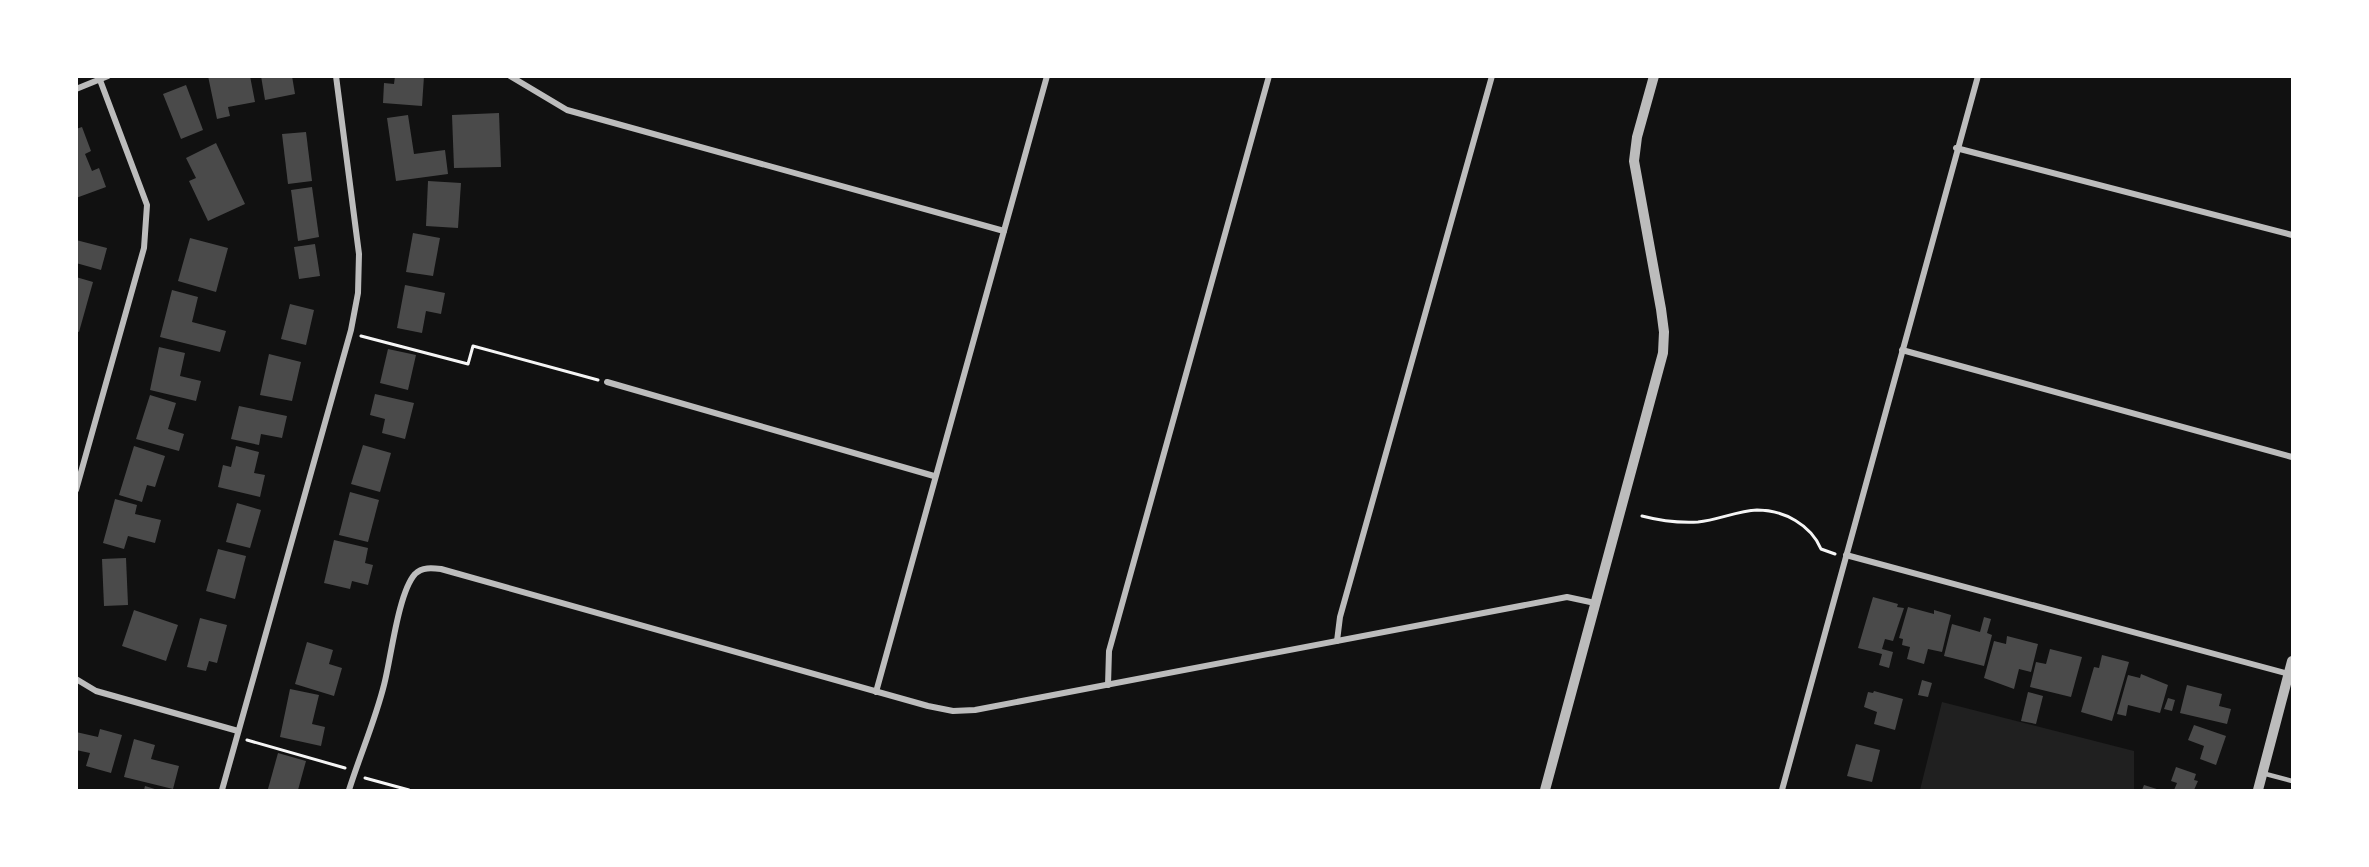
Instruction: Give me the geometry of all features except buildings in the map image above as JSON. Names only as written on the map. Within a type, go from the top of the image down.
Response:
[{"type":"street","points":[[76,89],[108,76]]},
{"type":"street","points":[[222,790],[350,333],[358,293],[359,254],[336,76]]},
{"type":"street","points":[[510,76],[567,110],[1004,231]]},
{"type":"street","points":[[876,692],[934,476],[1047,76]]},
{"type":"street","points":[[1108,685],[1109,651],[1269,76]]},
{"type":"street","points":[[1337,641],[1340,617],[1492,76]]},
{"type":"street","points":[[1545,790],[1663,354],[1661,309],[1634,161],[1637,137],[1654,76]]},
{"type":"street","points":[[1782,790],[1956,148],[1978,76]]},
{"type":"street","points":[[76,490],[144,248],[147,205],[100,80]]},
{"type":"street","points":[[1956,148],[2292,235]]},
{"type":"street","points":[[1902,350],[2292,457]]},
{"type":"street","points":[[608,382],[934,476]]},
{"type":"street","points":[[1846,555],[2289,674]]},
{"type":"street","points":[[349,790],[367,745],[385,684],[406,592],[415,574],[426,568],[441,569],[928,706],[964,710],[1108,685],[1567,597],[1595,603]]},
{"type":"street","points":[[2258,790],[2292,661]]},
{"type":"street","points":[[76,679],[96,691],[238,734]]},
{"type":"lane","points":[[2262,773],[2292,781]]},
{"type":"path","points":[[350,333],[468,364],[473,346],[608,382]]},
{"type":"path","points":[[1642,516],[1677,522],[1700,522],[1757,510],[1773,512],[1805,526],[1816,537],[1821,549],[1828,553],[1846,555]]},
{"type":"path","points":[[238,734],[409,790]]},
{"type":"shaded area","points":[[1942,702],[2134,751],[2134,790],[1920,790]]}]
